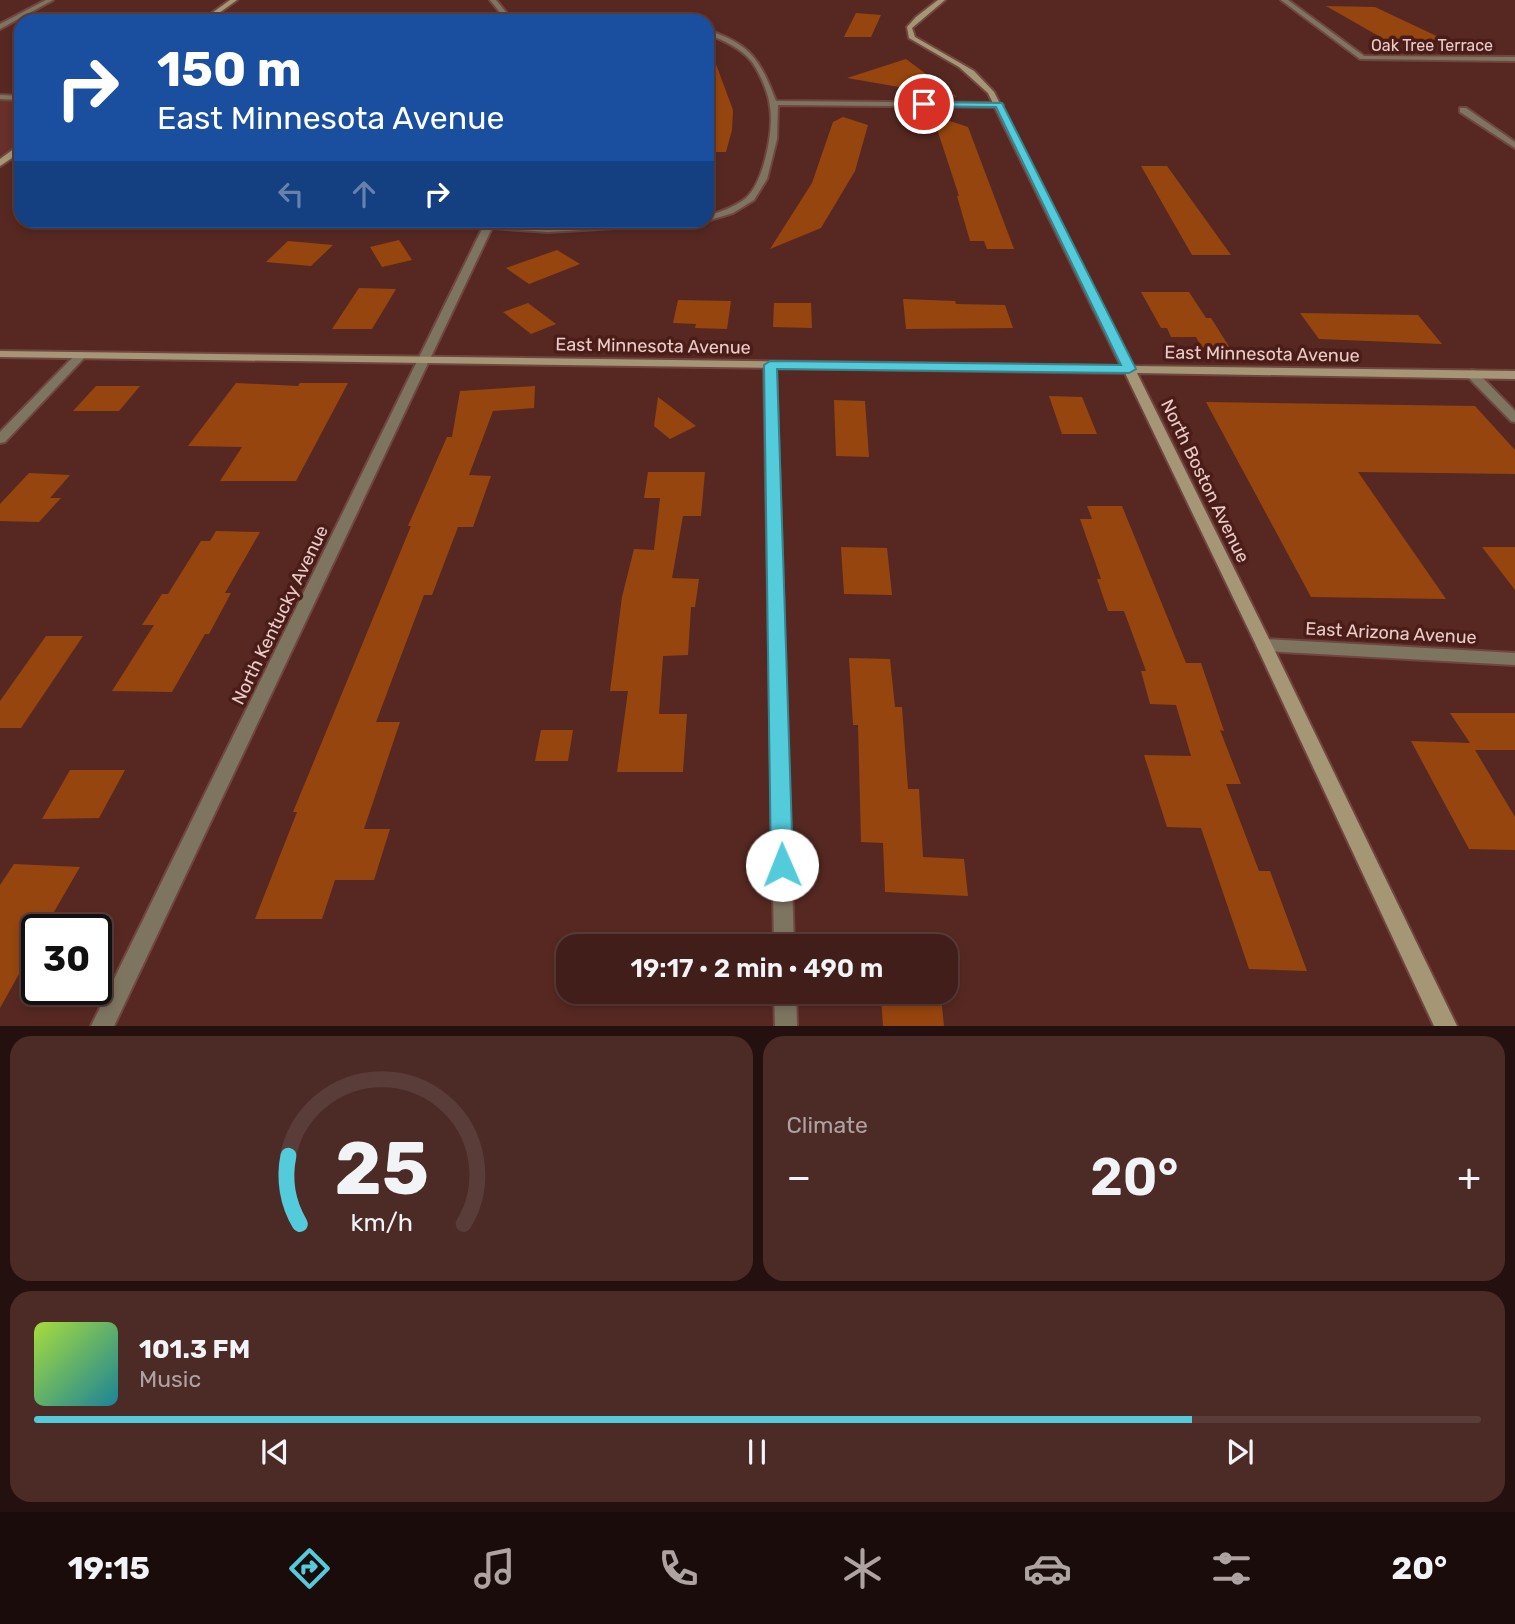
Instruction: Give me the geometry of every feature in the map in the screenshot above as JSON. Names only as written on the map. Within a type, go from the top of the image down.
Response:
[{"type":"street","points":[[24,14],[50,0]]},
{"type":"street","points":[[214,14],[233,0]]},
{"type":"street","points":[[493,0],[504,14]]},
{"type":"street","name":"North Boston Avenue","points":[[942,0],[909,28],[912,38],[975,72],[989,86],[1264,645],[1446,1026]]},
{"type":"street","name":"Oak Tree Terrace","points":[[1283,0],[1362,58],[1515,59]]},
{"type":"street","points":[[714,35],[733,44],[757,64],[774,103],[773,143],[767,166],[752,197],[714,217]]},
{"type":"street","points":[[774,103],[999,105]]},
{"type":"street","points":[[1463,110],[1515,146]]},
{"type":"street","name":"North Kentucky Avenue","points":[[102,1026],[488,228]]},
{"type":"street","points":[[538,228],[565,228]]},
{"type":"street","name":"East Minnesota Avenue","points":[[0,354],[1515,375]]},
{"type":"street","points":[[0,439],[81,355]]},
{"type":"street","points":[[770,365],[784,934]]},
{"type":"street","points":[[1472,374],[1515,418]]},
{"type":"street","name":"East Arizona Avenue","points":[[1264,645],[1515,659]]},
{"type":"street","points":[[785,1004],[786,1026]]},
{"type":"shaded area","points":[[0,97],[14,97],[14,153],[0,163]]},
{"type":"building","points":[[1326,6],[1375,7],[1445,40],[1391,43]]},
{"type":"building","points":[[856,13],[881,15],[871,37],[844,37]]},
{"type":"building","points":[[714,59],[733,110],[732,130],[726,152],[714,152]]},
{"type":"building","points":[[906,59],[957,97],[847,78]]},
{"type":"building","points":[[843,117],[868,125],[855,171],[821,228],[770,249],[812,183],[833,122]]},
{"type":"building","points":[[950,121],[968,127],[1014,249],[987,249],[984,241],[970,241],[959,196],[936,126]]},
{"type":"building","points":[[1141,166],[1167,166],[1231,255],[1192,255]]},
{"type":"building","points":[[399,240],[412,260],[382,267],[370,247]]},
{"type":"building","points":[[288,241],[333,245],[311,266],[266,262]]},
{"type":"building","points":[[557,250],[580,264],[529,284],[506,268]]},
{"type":"building","points":[[359,288],[396,289],[372,329],[332,329]]},
{"type":"building","points":[[1141,292],[1189,292],[1206,318],[1211,318],[1230,348],[1202,348],[1196,337],[1171,337],[1167,328],[1161,328]]},
{"type":"building","points":[[903,299],[1005,305],[1013,328],[906,329]]},
{"type":"building","points":[[678,300],[731,301],[727,329],[695,328],[696,324],[673,323]]},
{"type":"building","points":[[528,303],[556,324],[531,334],[503,312]]},
{"type":"building","points":[[774,303],[811,303],[812,328],[773,327]]},
{"type":"building","points":[[1300,313],[1418,315],[1442,344],[1319,339]]},
{"type":"building","points":[[236,383],[298,386],[300,383],[348,383],[296,481],[220,481],[242,447],[188,446]]},
{"type":"building","points":[[96,386],[140,386],[119,411],[73,411]]},
{"type":"building","points":[[535,386],[534,408],[493,411],[469,475],[491,476],[473,527],[458,527],[432,595],[424,595],[376,722],[400,722],[364,829],[390,829],[374,880],[335,880],[322,919],[255,919],[297,812],[293,812],[411,526],[408,526],[447,437],[452,437],[460,391]]},
{"type":"building","points":[[1049,396],[1082,397],[1097,434],[1062,434]]},
{"type":"building","points":[[658,397],[696,426],[670,439],[654,426]]},
{"type":"building","points":[[834,400],[865,401],[869,457],[836,456]]},
{"type":"building","points":[[1206,402],[1475,406],[1515,450],[1515,474],[1358,472],[1446,599],[1311,597]]},
{"type":"building","points":[[648,472],[705,472],[701,516],[683,516],[672,578],[699,579],[695,607],[691,607],[688,655],[663,656],[659,714],[687,714],[683,772],[617,772],[628,691],[610,691],[622,597],[634,549],[654,550],[660,498],[644,498]]},
{"type":"building","points":[[29,473],[70,475],[50,498],[61,498],[39,522],[0,521],[0,504]]},
{"type":"building","points":[[1087,506],[1122,506],[1186,663],[1201,663],[1224,731],[1220,730],[1241,784],[1226,784],[1259,871],[1270,871],[1307,971],[1249,969],[1201,828],[1167,827],[1144,755],[1191,756],[1176,705],[1150,704],[1141,671],[1146,671],[1124,611],[1108,611],[1097,579],[1101,579],[1080,519],[1092,519]]},
{"type":"building","points":[[216,531],[260,532],[225,593],[231,593],[209,634],[205,634],[172,692],[112,691],[154,625],[142,625],[162,594],[168,594],[201,541],[210,541]]},
{"type":"building","points":[[841,547],[887,548],[892,595],[844,594]]},
{"type":"building","points":[[1482,547],[1515,547],[1515,590]]},
{"type":"building","points":[[46,636],[83,636],[21,728],[0,728],[0,701]]},
{"type":"building","points":[[849,658],[890,659],[895,707],[902,707],[908,789],[919,789],[923,857],[964,859],[968,896],[885,892],[883,843],[861,842],[858,725],[853,725]]},
{"type":"building","points":[[1450,713],[1515,713],[1515,750],[1475,750],[1515,817],[1515,850],[1469,849],[1411,741],[1470,743]]},
{"type":"building","points":[[541,730],[573,730],[568,761],[535,761]]},
{"type":"building","points":[[70,770],[125,770],[99,818],[42,819]]},
{"type":"building","points":[[14,864],[80,867],[53,914],[21,914],[21,971],[0,1008],[0,885]]},
{"type":"building","points":[[881,1004],[942,1004],[944,1026],[883,1026]]},
{"type":"route","points":[[782,865],[770,365],[1129,369],[999,105],[924,104]]}]
